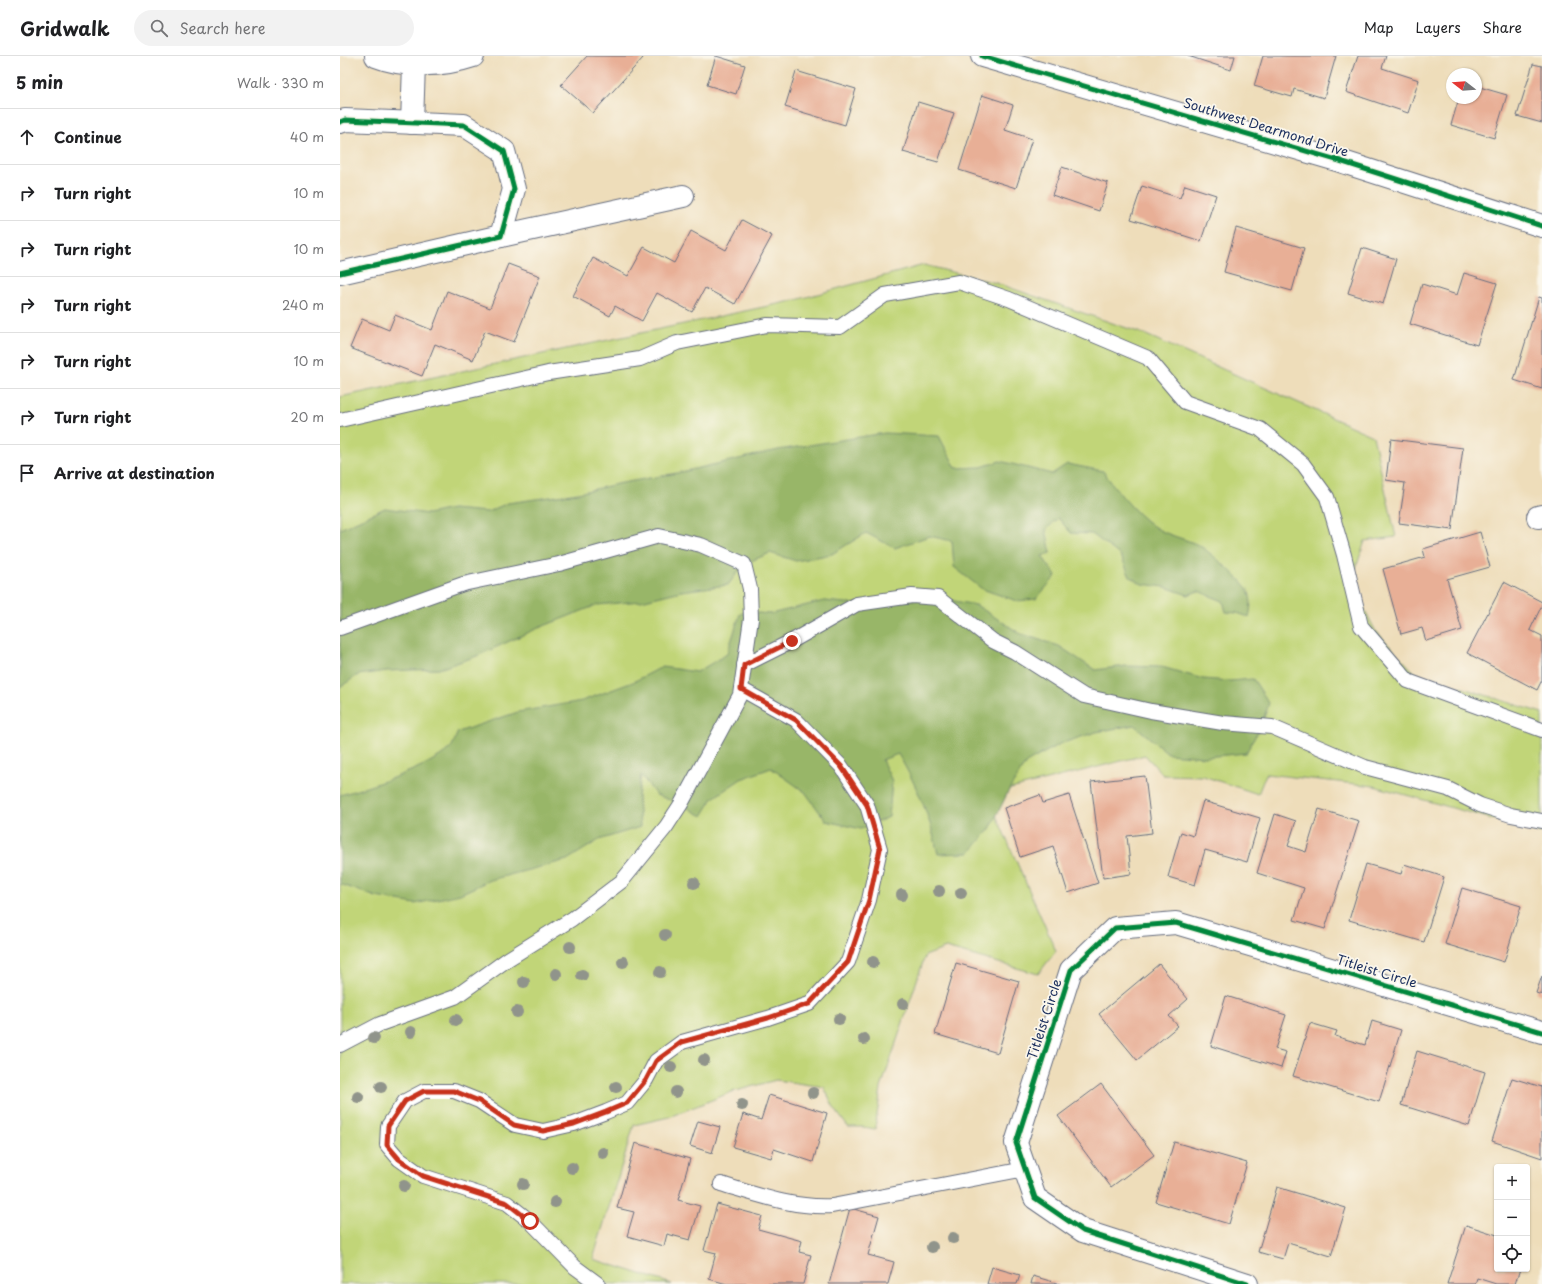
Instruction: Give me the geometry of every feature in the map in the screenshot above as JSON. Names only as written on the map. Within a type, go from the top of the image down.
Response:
[{"type":"street","points":[[376,56],[414,64],[436,64],[473,56]]},
{"type":"street","name":"Southwest Dearmond Drive","points":[[982,56],[1340,160],[1542,226]]},
{"type":"street","points":[[412,123],[414,64]]},
{"type":"street","points":[[340,122],[345,120],[464,125],[504,151],[514,189],[501,236]]},
{"type":"street","points":[[340,273],[683,196]]},
{"type":"street","name":"Titleist Circle","points":[[1247,1284],[1083,1231],[1035,1198],[1016,1143],[1071,970],[1115,928],[1176,923],[1542,1032]]},
{"type":"lane","points":[[340,420],[548,373],[640,359],[678,343],[767,325],[840,327],[885,294],[959,282],[1009,300],[1148,358],[1185,402],[1260,429],[1303,464],[1327,497],[1344,554],[1361,626],[1408,681],[1542,730]]},
{"type":"lane","points":[[340,628],[463,584],[559,564],[659,536],[701,545],[744,564],[750,589],[751,619],[740,695],[691,788],[666,827],[622,881],[572,919],[508,959],[455,997],[380,1024],[340,1045]]},
{"type":"lane","points":[[744,665],[792,641],[857,604],[912,596],[938,598],[993,641],[1014,652],[1084,696],[1151,711],[1223,723],[1272,727],[1365,767],[1448,789],[1480,805],[1511,815],[1542,821]]},
{"type":"lane","points":[[598,1284],[575,1267],[530,1221],[507,1203],[423,1176],[399,1159],[387,1145],[388,1126],[405,1101],[424,1091],[454,1091],[479,1101],[514,1125],[543,1131],[574,1124],[627,1103],[646,1080],[656,1061],[682,1042],[768,1018],[809,1004],[848,962],[869,900],[880,849],[867,805],[841,766],[796,720],[741,689]]},
{"type":"lane","points":[[721,1184],[785,1203],[810,1207],[832,1206],[1025,1169]]},
{"type":"green space","points":[[924,265],[996,283],[1144,334],[1373,436],[1396,537],[1365,541],[1351,583],[1375,630],[1415,673],[1542,713],[1542,833],[1374,786],[1266,774],[1258,794],[1203,776],[1163,775],[1145,755],[987,795],[1056,951],[1038,974],[946,948],[925,956],[881,1088],[875,1129],[848,1127],[834,1108],[824,1087],[776,1080],[732,1092],[669,1117],[634,1125],[593,1259],[672,1284],[340,1284],[340,397],[792,301]]},
{"type":"green space","points":[[885,433],[939,436],[956,468],[981,467],[1000,461],[1052,474],[1067,464],[1103,471],[1126,500],[1153,526],[1205,549],[1240,580],[1248,590],[1251,600],[1249,617],[1237,613],[1226,612],[1223,601],[1198,591],[1188,595],[1165,587],[1142,584],[1130,577],[1121,556],[1092,534],[1071,533],[1058,518],[1046,530],[1051,553],[1042,556],[1056,576],[1036,599],[1017,601],[982,589],[954,567],[952,541],[929,536],[895,548],[866,533],[832,554],[796,561],[770,553],[744,564],[728,585],[681,591],[641,601],[597,605],[536,629],[477,656],[439,669],[387,671],[358,675],[340,687],[340,529],[385,508],[428,514],[452,509],[487,512],[508,503],[578,493],[677,473],[778,450]]},
{"type":"green space","points":[[938,598],[976,605],[1021,634],[1059,646],[1095,670],[1126,666],[1162,667],[1203,679],[1230,681],[1253,679],[1269,703],[1261,726],[1246,753],[1205,757],[1169,754],[1134,725],[1096,732],[1060,744],[1026,763],[1009,790],[990,829],[969,853],[938,854],[931,827],[922,802],[912,779],[898,754],[882,760],[892,781],[889,817],[861,829],[826,821],[805,792],[771,768],[741,779],[713,798],[702,816],[681,804],[656,795],[641,775],[638,797],[640,827],[599,840],[567,860],[490,880],[460,894],[415,904],[376,897],[340,884],[340,795],[398,776],[428,763],[451,747],[458,732],[518,712],[582,701],[633,682],[662,667],[697,672],[727,654],[740,614],[747,612],[770,614],[824,601],[857,604]]},
{"type":"building","points":[[587,56],[641,56],[643,58],[593,113],[561,85]]},
{"type":"building","points":[[716,56],[745,65],[736,94],[707,85]]},
{"type":"building","points":[[1188,56],[1235,56],[1231,70]]},
{"type":"building","points":[[1263,56],[1336,56],[1324,98],[1294,89],[1292,97],[1254,86]]},
{"type":"building","points":[[1358,56],[1386,56],[1382,68],[1419,80],[1408,113],[1346,92]]},
{"type":"building","points":[[1533,64],[1542,66],[1542,123],[1517,116]]},
{"type":"building","points":[[796,71],[856,89],[845,125],[785,107]]},
{"type":"building","points":[[1482,88],[1507,95],[1494,138],[1451,125],[1457,104],[1482,104]]},
{"type":"building","points":[[982,95],[1013,105],[1005,130],[1032,139],[1016,188],[959,170]]},
{"type":"building","points":[[918,102],[954,113],[938,162],[903,152]]},
{"type":"building","points":[[1062,167],[1108,183],[1099,211],[1052,195]]},
{"type":"building","points":[[1185,185],[1216,195],[1201,241],[1131,219],[1142,186],[1180,198]]},
{"type":"building","points":[[742,220],[772,236],[735,304],[705,288],[692,312],[657,293],[642,321],[615,306],[610,316],[573,296],[593,258],[628,276],[644,247],[674,263],[691,231],[726,250]]},
{"type":"building","points":[[1236,228],[1304,248],[1292,291],[1224,272]]},
{"type":"building","points":[[1362,248],[1396,259],[1383,304],[1348,293]]},
{"type":"building","points":[[508,264],[540,276],[514,342],[485,331],[473,360],[435,344],[422,376],[350,348],[362,319],[389,330],[395,315],[432,330],[447,291],[490,308]]},
{"type":"building","points":[[1464,273],[1497,283],[1477,345],[1410,324],[1422,284],[1457,295]]},
{"type":"building","points":[[1539,297],[1542,298],[1542,389],[1514,380]]},
{"type":"building","points":[[1391,439],[1463,448],[1452,530],[1399,523],[1405,483],[1386,480]]},
{"type":"building","points":[[1480,532],[1490,567],[1447,579],[1462,630],[1426,641],[1422,628],[1401,634],[1383,569],[1425,557],[1423,549]]},
{"type":"building","points":[[1504,582],[1542,602],[1530,630],[1542,636],[1542,680],[1537,690],[1467,653]]},
{"type":"building","points":[[1145,776],[1152,833],[1127,836],[1131,874],[1103,878],[1091,782]]},
{"type":"building","points":[[1040,795],[1043,803],[1069,795],[1098,883],[1068,893],[1053,846],[1020,857],[1004,808]]},
{"type":"building","points":[[1203,801],[1260,818],[1247,862],[1205,850],[1195,885],[1168,877],[1181,832],[1193,836]]},
{"type":"building","points":[[1319,809],[1359,821],[1325,929],[1294,920],[1304,888],[1257,873],[1275,814],[1296,821],[1288,846],[1306,852]]},
{"type":"building","points":[[1366,864],[1401,874],[1404,864],[1444,877],[1424,942],[1349,920]]},
{"type":"building","points":[[1462,888],[1521,906],[1504,962],[1445,944]]},
{"type":"building","points":[[956,963],[1019,981],[998,1053],[935,1034]]},
{"type":"building","points":[[1159,964],[1188,999],[1169,1016],[1178,1026],[1137,1060],[1099,1014]]},
{"type":"building","points":[[1542,976],[1542,995],[1536,993]]},
{"type":"building","points":[[1226,996],[1286,1015],[1275,1049],[1286,1052],[1281,1068],[1211,1046]]},
{"type":"building","points":[[1372,1021],[1401,1030],[1379,1102],[1293,1076],[1310,1023],[1337,1031],[1335,1036],[1365,1045]]},
{"type":"building","points":[[1417,1051],[1485,1072],[1469,1126],[1401,1105]]},
{"type":"building","points":[[1512,1078],[1542,1087],[1542,1158],[1492,1141]]},
{"type":"building","points":[[1101,1084],[1154,1155],[1111,1187],[1058,1116]]},
{"type":"building","points":[[769,1095],[827,1113],[813,1162],[774,1149],[771,1158],[733,1147],[743,1114],[761,1120]]},
{"type":"building","points":[[698,1121],[720,1127],[712,1153],[690,1146]]},
{"type":"building","points":[[1174,1142],[1247,1163],[1229,1224],[1156,1202]]},
{"type":"building","points":[[635,1143],[690,1159],[678,1200],[700,1206],[690,1240],[667,1234],[664,1246],[627,1236],[634,1212],[617,1208]]},
{"type":"building","points":[[1277,1187],[1346,1208],[1331,1256],[1288,1243],[1283,1259],[1258,1252]]},
{"type":"building","points":[[717,1204],[762,1216],[758,1229],[802,1241],[799,1252],[811,1255],[803,1284],[727,1284],[709,1279],[716,1253],[704,1250]]},
{"type":"building","points":[[850,1208],[879,1216],[868,1255],[894,1262],[888,1284],[829,1284]]},
{"type":"building","points":[[1466,1225],[1494,1234],[1494,1272],[1519,1272],[1515,1284],[1496,1284],[1477,1278],[1475,1284],[1447,1284]]},
{"type":"building","points":[[992,1267],[1020,1275],[1017,1284],[987,1284]]},
{"type":"building","points":[[1033,1276],[1060,1284],[1031,1284]]},
{"type":"cycle path","points":[[982,56],[1340,161],[1542,226]]},
{"type":"cycle path","points":[[340,122],[345,120],[464,125],[504,151],[514,189],[501,236],[340,273]]},
{"type":"cycle path","points":[[1247,1284],[1083,1231],[1035,1198],[1016,1143],[1071,970],[1115,928],[1176,923],[1542,1032]]},
{"type":"route","points":[[530,1221],[507,1203],[423,1176],[399,1159],[387,1145],[388,1126],[405,1101],[424,1091],[454,1091],[479,1101],[514,1125],[543,1131],[574,1124],[627,1103],[646,1080],[656,1061],[682,1042],[728,1030],[809,1004],[848,962],[869,900],[880,849],[867,805],[841,766],[796,720],[762,699],[741,689],[744,665],[792,641]]}]
